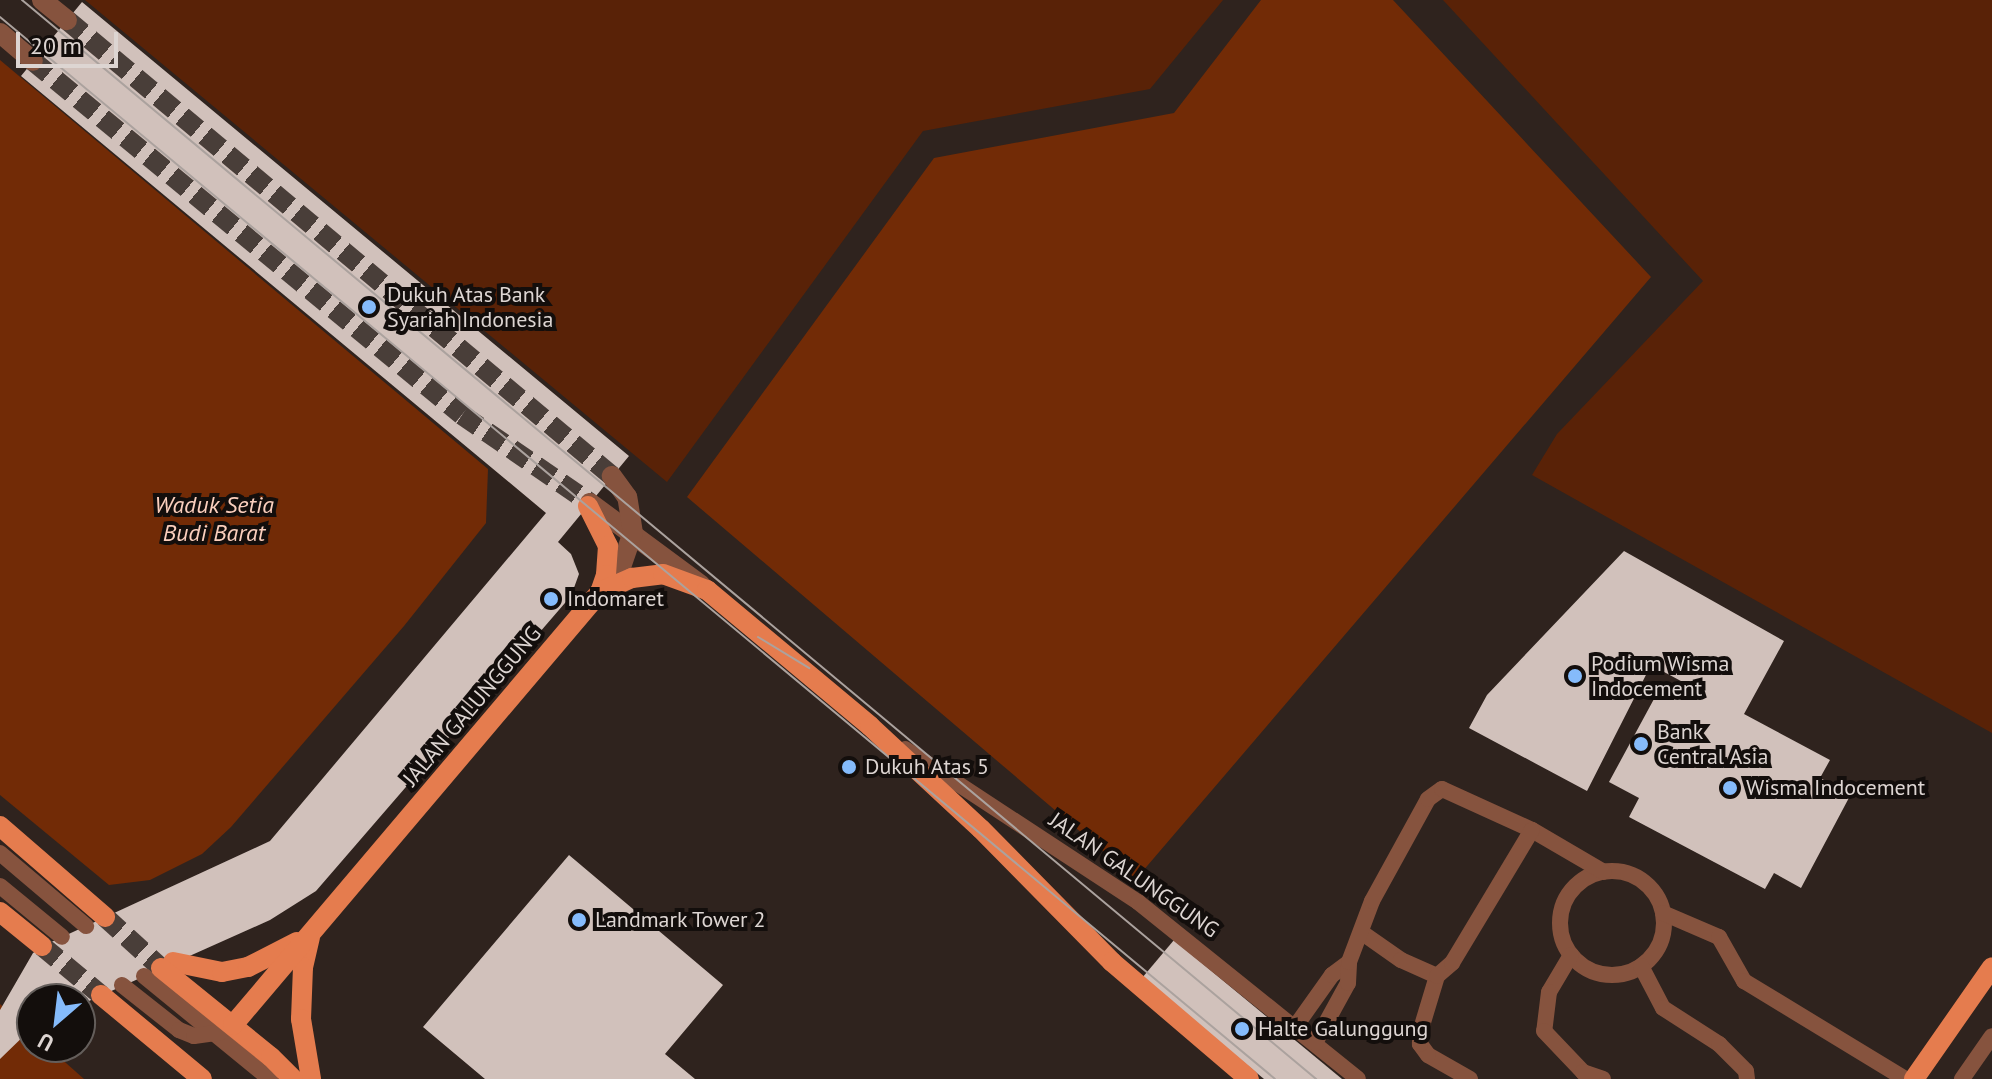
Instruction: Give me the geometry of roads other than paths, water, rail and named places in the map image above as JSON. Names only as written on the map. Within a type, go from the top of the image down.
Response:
[{"type":"main road","points":[[589,504],[608,546],[606,575],[600,592]]},
{"type":"main road","name":"JALAN GALUNGGUNG","points":[[224,1030],[311,933],[600,592],[632,578],[663,574],[707,590],[870,726],[981,829],[1112,962],[1249,1079]]},
{"type":"main road","points":[[0,826],[96,922]]},
{"type":"main road","points":[[0,912],[42,946]]},
{"type":"main road","points":[[293,1079],[224,1030],[160,968],[222,972],[248,967],[311,933]]},
{"type":"main road","points":[[311,933],[301,991],[304,1047],[311,1079]]},
{"type":"main road","points":[[1914,1079],[1992,967]]},
{"type":"main road","points":[[111,994],[202,1079]]},
{"type":"street","points":[[42,0],[67,20]]},
{"type":"street","points":[[0,33],[33,61]]},
{"type":"street","points":[[600,592],[621,567],[633,533],[627,497],[612,476]]},
{"type":"street","points":[[589,504],[633,533],[707,590]]},
{"type":"lane","name":"JALAN GALUNGGUNG","points":[[870,726],[1138,902],[1358,1079]]},
{"type":"lane","points":[[1315,1043],[1348,983],[1349,962],[1372,901],[1428,799],[1442,789],[1532,830],[1604,872]]},
{"type":"lane","points":[[1470,1079],[1428,1055],[1420,1044],[1421,1029],[1437,976],[1452,963],[1532,830]]},
{"type":"lane","points":[[0,853],[96,922]]},
{"type":"lane","points":[[1604,872],[1619,872],[1648,885],[1663,913],[1660,943],[1641,966],[1627,973],[1596,972],[1571,955],[1561,930],[1563,903],[1579,883],[1604,872]]},
{"type":"lane","points":[[0,886],[62,937]]},
{"type":"lane","points":[[1663,913],[1719,937],[1744,981],[1905,1079]]},
{"type":"lane","points":[[1361,932],[1401,960],[1437,976]]},
{"type":"lane","points":[[1571,955],[1549,992],[1544,1031],[1583,1072],[1603,1079]]},
{"type":"lane","points":[[1295,1027],[1332,975],[1349,962]]},
{"type":"lane","points":[[1641,966],[1663,1008],[1719,1044],[1746,1071],[1747,1079]]},
{"type":"lane","points":[[111,994],[194,1036],[224,1030],[270,1079]]},
{"type":"lane","points":[[1962,1079],[1992,1036]]},
{"type":"water","points":[[1261,0],[1393,0],[1651,277],[1136,879],[687,497],[934,158],[1174,113]]},
{"type":"water","name":"Waduk Setia Budi Barat","points":[[0,60],[488,469],[486,523],[404,626],[231,827],[202,854],[150,880],[109,885],[0,795]]},
{"type":"water","points":[[0,1004],[16,1018],[16,1063],[66,1063],[84,1079],[0,1079]]},
{"type":"tunnel","points":[[67,20],[612,476]]},
{"type":"tunnel","points":[[33,61],[462,415],[590,503]]},
{"type":"tunnel","points":[[105,917],[161,968]]},
{"type":"tunnel","points":[[42,946],[101,995]]},
{"type":"tram line","points":[[22,0],[1316,1079]]},
{"type":"tram line","points":[[0,17],[1275,1079]]},
{"type":"tram line","points":[[758,637],[809,668]]},
{"type":"place","name":"Dukuh Atas Bank Syariah Indonesia","points":[[369,307]]},
{"type":"place","name":"Indomaret","points":[[551,599]]},
{"type":"place","name":"Podium Wisma Indocement","points":[[1575,676]]},
{"type":"place","name":"Bank Central Asia","points":[[1641,744]]},
{"type":"place","name":"Dukuh Atas 5","points":[[849,767]]},
{"type":"place","name":"Wisma Indocement","points":[[1730,788]]},
{"type":"place","name":"Landmark Tower 2","points":[[579,920]]},
{"type":"place","name":"Halte Galunggung","points":[[1242,1029]]}]
